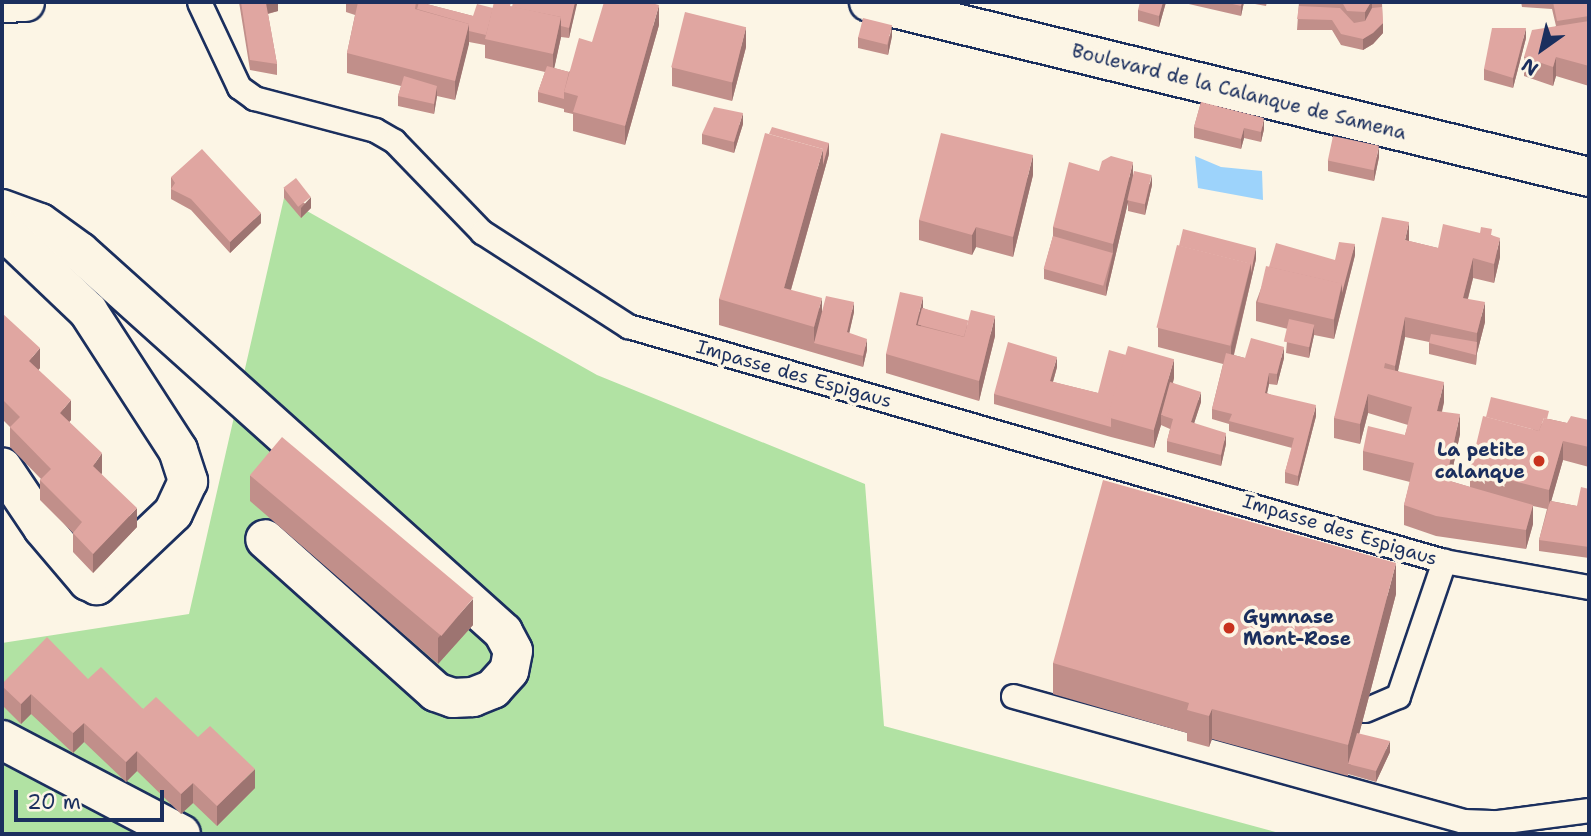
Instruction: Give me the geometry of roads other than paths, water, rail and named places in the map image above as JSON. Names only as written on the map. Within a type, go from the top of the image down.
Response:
[{"type":"street","points":[[2,3],[25,2]]},
{"type":"street","name":"Boulevard de la Calanque de Samena","points":[[881,3],[1589,177]]},
{"type":"street","points":[[2,209],[40,223],[80,251],[493,623],[513,650],[509,671],[494,689],[473,697],[453,698],[436,692],[264,539]]},
{"type":"street","points":[[2,229],[88,311],[178,450],[188,481],[173,513],[97,584],[88,581],[43,528],[2,467]]},
{"type":"street","points":[[2,740],[181,834]]},
{"type":"lane","name":"Impasse des Espigaus","points":[[199,2],[239,87],[254,98],[375,130],[394,141],[449,203],[482,232],[628,326],[1444,561],[1500,574],[1589,587]]},
{"type":"lane","points":[[1365,710],[1398,695],[1444,561]]},
{"type":"lane","points":[[1013,696],[1463,821],[1499,822],[1589,810]]},
{"type":"water","points":[[1195,156],[1221,167],[1262,171],[1263,200],[1198,188]]},
{"type":"place","name":"La petite calanque","points":[[1539,461]]},
{"type":"place","name":"Gymnase Mont-Rose","points":[[1229,628]]}]
